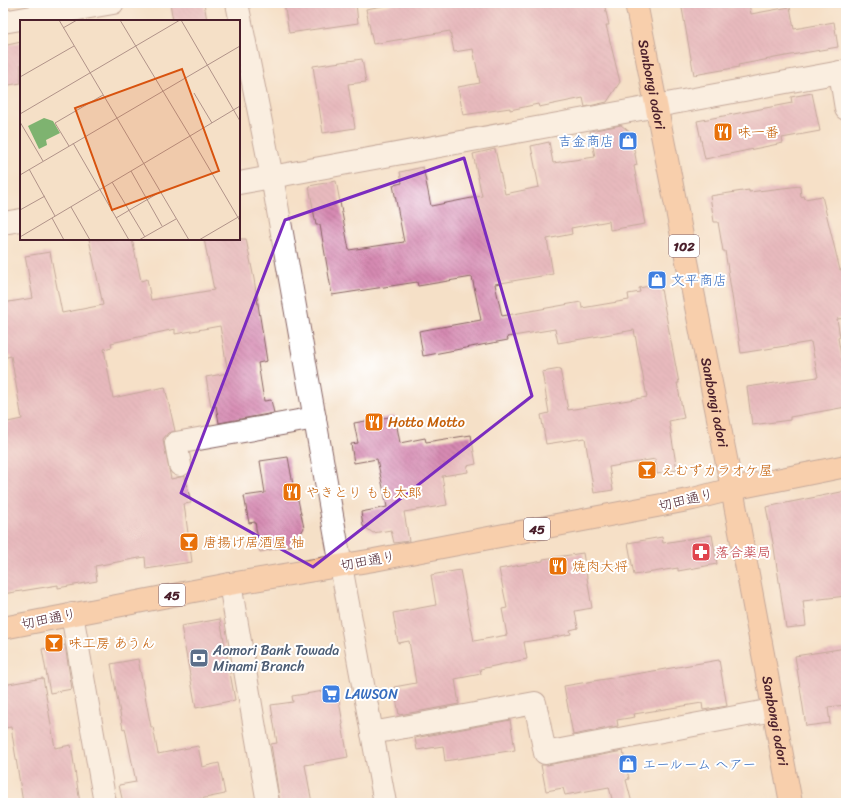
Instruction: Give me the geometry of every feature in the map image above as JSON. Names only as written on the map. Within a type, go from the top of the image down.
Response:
[{"type":"main road","name":"Sanbongi odori","points":[[636,3],[732,489],[791,803]]},
{"type":"main road","name":"切田通り","points":[[3,628],[230,584],[341,566],[693,499],[732,489],[846,466]]},
{"type":"street","points":[[3,22],[113,3]]},
{"type":"street","points":[[237,3],[272,177],[372,734],[380,802]]},
{"type":"street","points":[[240,183],[843,71],[846,109]]},
{"type":"street","points":[[3,223],[20,220]]},
{"type":"street","points":[[180,465],[176,443],[315,418]]},
{"type":"street","points":[[230,584],[268,803]]},
{"type":"street","points":[[72,614],[105,803]]},
{"type":"street","points":[[372,734],[535,703],[545,753],[773,710]]},
{"type":"highlighted area","points":[[464,158],[532,396],[313,567],[181,493],[285,220]]},
{"type":"building","points":[[170,3],[204,3],[207,20],[173,20]]},
{"type":"building","points":[[284,3],[356,3],[358,23],[289,33]]},
{"type":"building","points":[[399,3],[604,3],[609,25],[606,25],[620,82],[607,102],[585,107],[583,98],[539,107],[538,104],[510,110],[510,108],[463,115],[458,87],[480,83],[473,49],[454,52],[450,31],[373,44],[366,9]]},
{"type":"building","points":[[681,3],[727,3],[728,8],[749,4],[751,14],[790,7],[794,29],[834,22],[838,47],[738,65],[739,67],[694,75]]},
{"type":"building","points":[[20,42],[20,83],[3,86],[3,46]]},
{"type":"building","points":[[362,59],[366,82],[348,84],[355,128],[323,133],[313,66]]},
{"type":"building","points":[[812,93],[820,131],[782,138],[783,143],[705,159],[697,121],[792,103],[791,97]]},
{"type":"building","points":[[621,125],[631,133],[637,165],[634,166],[645,224],[610,230],[609,221],[571,228],[572,234],[547,239],[553,274],[495,284],[502,316],[581,302],[582,308],[629,300],[628,294],[640,292],[639,288],[660,284],[679,383],[677,383],[684,418],[669,421],[677,470],[657,474],[655,459],[609,467],[613,490],[594,493],[585,438],[546,444],[541,415],[549,413],[542,372],[560,369],[568,410],[647,397],[634,330],[558,343],[555,329],[507,337],[508,340],[423,356],[419,331],[481,320],[472,277],[418,286],[417,282],[332,295],[320,225],[316,225],[309,186],[336,181],[349,250],[404,242],[393,185],[402,183],[400,172],[423,167],[431,206],[482,196],[473,154],[495,149],[505,194],[539,187],[531,146],[549,142],[553,163],[595,157],[590,131]]},
{"type":"building","points":[[800,186],[801,197],[804,196],[805,199],[822,196],[840,270],[846,269],[846,294],[842,295],[846,318],[837,319],[840,337],[838,338],[846,383],[846,407],[790,417],[790,420],[752,425],[747,387],[818,377],[811,342],[741,353],[725,251],[723,251],[718,222],[714,222],[710,196],[749,190],[749,192]]},
{"type":"building","points":[[246,239],[267,361],[258,363],[264,401],[271,400],[274,413],[219,423],[216,406],[211,407],[206,377],[228,373],[220,326],[175,334],[175,329],[111,343],[112,347],[104,349],[113,398],[165,387],[175,431],[168,433],[163,439],[171,479],[185,476],[191,503],[184,504],[192,562],[146,569],[145,557],[95,566],[97,581],[58,588],[58,585],[3,594],[3,423],[22,419],[11,356],[3,358],[3,303],[33,298],[25,256],[50,252],[62,313],[103,305],[89,240],[132,240],[141,281],[147,279],[151,300],[214,290],[204,240]]},
{"type":"building","points":[[395,416],[400,443],[425,438],[426,442],[471,435],[476,464],[467,466],[468,472],[442,476],[447,505],[404,512],[409,541],[394,543],[391,530],[373,533],[363,526],[361,512],[387,507],[377,459],[354,463],[351,444],[358,443],[354,423]]},
{"type":"building","points":[[288,457],[295,496],[297,495],[304,528],[294,545],[260,552],[255,522],[249,523],[244,496],[265,493],[260,461]]},
{"type":"building","points":[[846,491],[846,596],[803,601],[806,626],[786,628],[774,548],[766,507]]},
{"type":"building","points":[[712,535],[717,564],[678,571],[678,568],[634,575],[628,543],[662,537],[663,543]]},
{"type":"building","points":[[583,553],[592,608],[575,611],[578,628],[570,630],[571,634],[524,642],[527,659],[480,669],[481,674],[455,679],[459,704],[399,715],[394,687],[416,683],[409,641],[398,643],[393,613],[436,605],[431,575],[460,570],[474,641],[507,635],[502,609],[507,608],[499,569],[543,561],[543,559]]},
{"type":"building","points":[[220,619],[235,700],[196,708],[181,626]]},
{"type":"building","points":[[65,645],[72,689],[50,693],[42,649]]},
{"type":"building","points":[[846,648],[846,705],[828,707],[830,723],[806,726],[795,656]]},
{"type":"building","points":[[138,659],[151,727],[153,727],[158,754],[198,746],[202,767],[219,763],[225,794],[180,803],[123,803],[119,785],[136,782],[125,728],[123,729],[111,664]]},
{"type":"building","points":[[719,660],[727,706],[703,710],[702,703],[634,714],[635,717],[617,720],[618,726],[573,735],[564,686]]},
{"type":"building","points":[[43,678],[55,748],[71,745],[80,803],[23,803],[11,727],[5,728],[3,715],[3,685]]},
{"type":"building","points":[[337,689],[348,757],[305,765],[312,803],[280,803],[271,744],[277,743],[271,705],[293,702],[292,696]]},
{"type":"building","points":[[510,720],[515,750],[445,761],[443,746],[417,750],[415,738]]},
{"type":"building","points":[[623,751],[629,779],[626,780],[632,803],[613,803],[609,787],[565,795],[563,788],[546,791],[541,765]]},
{"type":"place","name":"味一番","points":[[723,132]]},
{"type":"place","name":"吉金商店","points":[[628,141]]},
{"type":"place","name":"文平商店","points":[[657,280]]},
{"type":"place","name":"Hotto Motto","points":[[374,422]]},
{"type":"place","name":"えむずカラオケ屋","points":[[647,470]]},
{"type":"place","name":"やきとり もも太郎","points":[[292,492]]},
{"type":"place","name":"唐揚げ居酒屋 柚","points":[[189,542]]},
{"type":"place","name":"落合薬局","points":[[701,552]]},
{"type":"place","name":"焼肉大将","points":[[558,566]]},
{"type":"place","name":"味工房 あうん","points":[[54,643]]},
{"type":"place","name":"Aomori Bank Towada Minami Branch","points":[[199,658]]},
{"type":"place","name":"LAWSON","points":[[331,694]]},
{"type":"place","name":"エールーム ヘアー","points":[[628,764]]}]
